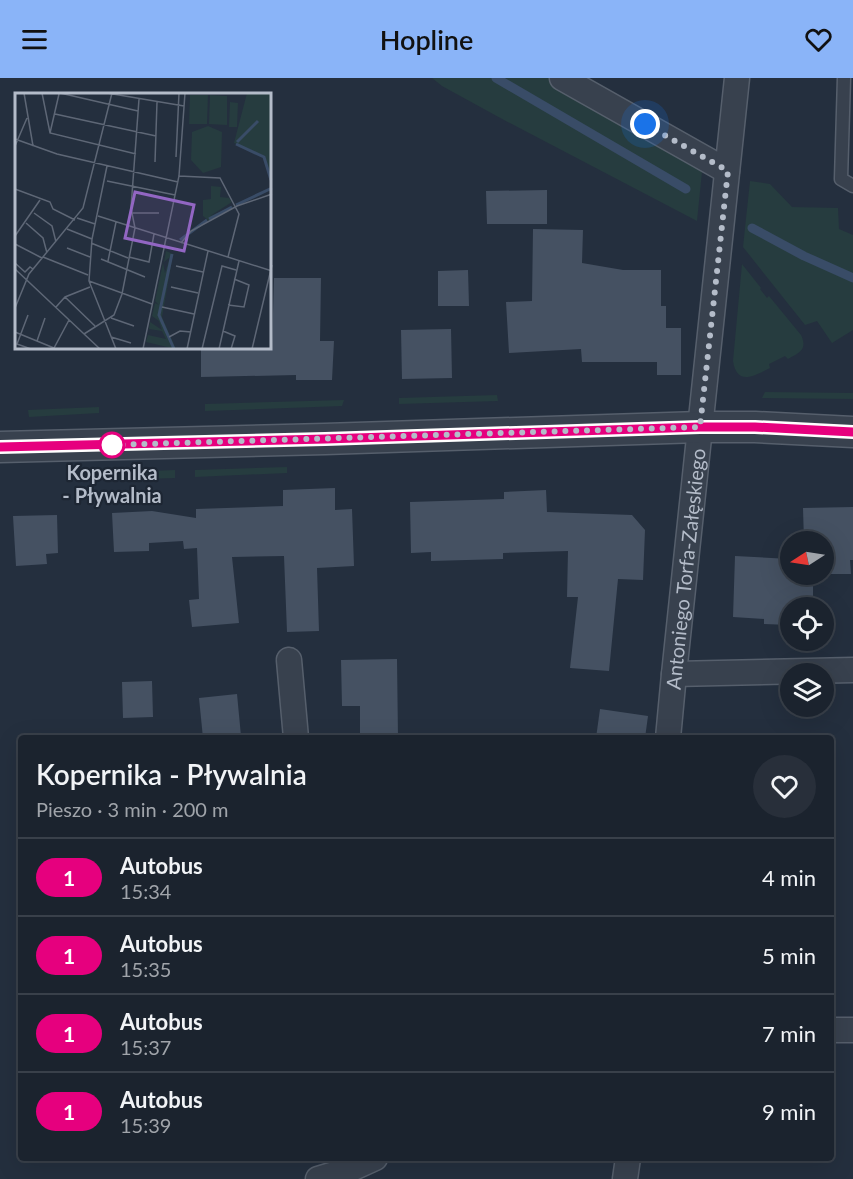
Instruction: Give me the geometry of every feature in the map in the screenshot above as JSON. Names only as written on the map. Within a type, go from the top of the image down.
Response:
[{"type":"street","points":[[562,78],[728,171]]},
{"type":"street","name":"Antoniego Torfa-Załęskiego","points":[[668,735],[737,78]]},
{"type":"street","points":[[0,447],[700,427],[853,432]]},
{"type":"street","points":[[289,660],[296,735]]},
{"type":"street","points":[[674,674],[853,670]]},
{"type":"street","points":[[834,1030],[853,1030]]},
{"type":"street","points":[[318,1179],[368,1161]]},
{"type":"street","points":[[626,1179],[628,1161]]},
{"type":"lane","points":[[844,78],[841,179],[853,186]]},
{"type":"green space","points":[[432,78],[549,78],[698,167],[702,172],[697,221],[504,120],[442,86]]},
{"type":"green space","points":[[750,181],[770,184],[792,207],[838,208],[839,229],[853,235],[853,330],[832,343],[817,321],[805,325],[743,247]]},
{"type":"green space","points":[[742,264],[803,340],[803,348],[796,355],[788,359],[785,356],[769,364],[770,368],[747,377],[738,374],[733,361]]},
{"type":"green space","points":[[765,392],[853,393],[853,399],[762,398]]},
{"type":"green space","points":[[497,395],[498,401],[399,404],[399,398]]},
{"type":"green space","points":[[344,400],[342,406],[205,411],[205,404]]},
{"type":"green space","points":[[99,407],[99,413],[29,417],[28,410]]},
{"type":"green space","points":[[287,467],[287,473],[195,477],[195,470]]},
{"type":"green space","points":[[175,470],[175,478],[108,480],[108,473]]},
{"type":"building","points":[[547,190],[547,224],[487,224],[486,191]]},
{"type":"building","points":[[533,229],[583,230],[582,263],[623,270],[661,270],[661,306],[666,306],[666,328],[681,328],[681,375],[657,375],[657,362],[582,362],[581,349],[509,353],[506,302],[532,301]]},
{"type":"building","points":[[468,270],[469,306],[438,306],[438,271]]},
{"type":"building","points":[[274,278],[321,278],[320,341],[334,341],[332,380],[296,380],[296,375],[201,377],[201,350],[272,350]]},
{"type":"building","points":[[451,329],[452,378],[402,379],[401,330]]},
{"type":"building","points":[[335,488],[335,510],[352,509],[354,566],[317,568],[319,631],[287,632],[284,556],[232,557],[239,623],[192,627],[189,600],[199,599],[197,548],[184,549],[183,541],[149,543],[149,551],[114,552],[112,513],[152,511],[196,518],[196,509],[283,506],[283,490]]},
{"type":"building","points":[[546,490],[547,512],[632,515],[645,530],[643,580],[618,579],[609,671],[570,668],[578,597],[567,597],[568,551],[503,553],[503,559],[431,561],[431,552],[411,553],[410,502],[504,499],[504,492]]},
{"type":"building","points":[[853,507],[851,574],[834,574],[834,531],[804,531],[803,508]]},
{"type":"building","points":[[57,515],[58,553],[46,554],[47,564],[16,566],[13,516]]},
{"type":"building","points":[[735,556],[780,558],[780,585],[813,585],[813,597],[780,597],[780,625],[764,624],[764,619],[733,617]]},
{"type":"building","points":[[397,659],[398,735],[360,735],[360,706],[342,706],[341,660]]},
{"type":"building","points":[[152,681],[153,717],[123,718],[122,682]]},
{"type":"building","points":[[237,694],[241,735],[203,735],[199,698]]},
{"type":"building","points":[[600,709],[648,716],[645,735],[596,735]]},
{"type":"waterway","points":[[496,78],[686,189]]},
{"type":"waterway","points":[[752,228],[804,256],[853,278]]},
{"type":"bus line","name":"1","points":[[0,447],[700,427],[853,432]]},
{"type":"place","name":"Kopernika - Pływalnia","points":[[112,445]]},
{"type":"route","points":[[112,445],[700,427],[728,171],[645,124]]}]
